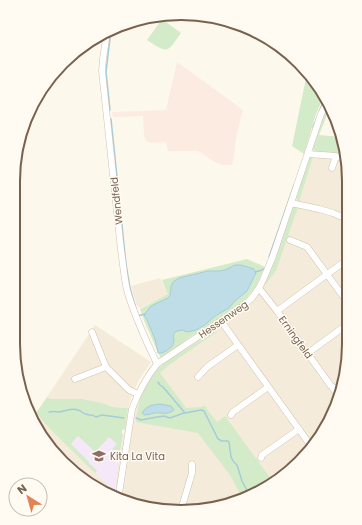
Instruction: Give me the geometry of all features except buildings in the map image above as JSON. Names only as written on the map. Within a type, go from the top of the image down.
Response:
[{"type":"street","name":"Wendfeld","points":[[106,39],[102,71],[127,290],[139,325],[157,364]]},
{"type":"street","name":"Hessenweg","points":[[119,493],[132,409],[138,394],[157,364],[242,307],[252,298],[259,288],[273,256],[324,108]]},
{"type":"street","points":[[308,154],[340,157]]},
{"type":"street","points":[[332,168],[336,156]]},
{"type":"street","points":[[291,203],[319,208],[342,217]]},
{"type":"street","points":[[290,240],[307,246],[342,294]]},
{"type":"street","points":[[277,311],[342,264]]},
{"type":"street","name":"Erningfeld","points":[[259,288],[308,353],[336,387]]},
{"type":"street","points":[[220,321],[309,443]]},
{"type":"street","points":[[308,353],[342,328]]},
{"type":"street","points":[[92,332],[106,367],[129,390],[138,394]]},
{"type":"street","points":[[198,378],[207,367],[238,345]]},
{"type":"street","points":[[76,379],[106,367]]},
{"type":"street","points":[[231,415],[268,386]]},
{"type":"street","points":[[261,458],[262,455],[299,429]]},
{"type":"street","points":[[182,505],[192,473],[192,464]]},
{"type":"shaded area","points":[[177,62],[243,110],[236,137],[232,165],[223,165],[215,162],[198,151],[168,151],[166,142],[151,143],[146,141],[144,136],[143,116],[113,117],[112,112],[166,110]]},
{"type":"shaded area","points":[[309,149],[315,152],[340,153],[342,170],[341,365],[337,386],[330,406],[309,442],[295,458],[279,472],[243,493],[223,500],[192,505],[160,504],[139,500],[119,493],[116,491],[115,483],[128,408],[132,409],[157,364],[242,307],[259,288]]},
{"type":"shaded area","points":[[160,278],[169,294],[140,308],[137,306],[131,286]]},
{"type":"shaded area","points":[[95,325],[151,362],[139,380],[128,408],[113,407],[83,399],[51,399],[47,397]]},
{"type":"shaded area","points":[[31,401],[36,413],[114,490],[83,472],[67,458],[47,433],[32,406]]},
{"type":"shaded area","name":"Kita La Vita","points":[[40,417],[122,431],[123,435],[115,485],[116,491],[112,489]]},
{"type":"green space","points":[[161,21],[164,21],[181,33],[170,48],[167,49],[159,48],[147,40]]},
{"type":"green space","points":[[306,79],[321,103],[316,114],[304,154],[292,146]]},
{"type":"green space","points":[[325,110],[327,114],[319,135],[336,136],[340,153],[315,152],[312,148]]},
{"type":"green space","points":[[313,157],[299,202],[296,197],[308,158]]},
{"type":"green space","points":[[295,206],[298,207],[276,271],[264,286],[291,210]]},
{"type":"green space","points":[[247,259],[265,267],[255,288],[241,305],[190,337],[161,359],[140,309],[168,294],[162,280]]},
{"type":"green space","points":[[215,331],[218,331],[169,365],[160,373],[186,408],[202,407],[204,405],[217,422],[225,416],[270,478],[240,494],[230,475],[198,433],[136,422],[143,392],[153,374],[166,362]]},
{"type":"green space","points":[[47,397],[51,399],[83,399],[113,407],[128,408],[125,429],[122,430],[123,435],[120,451],[112,449],[117,444],[109,437],[95,452],[78,436],[71,444],[97,471],[95,473],[52,431],[36,413]]},
{"type":"water","points":[[235,265],[241,265],[254,269],[256,273],[247,291],[229,308],[196,330],[187,332],[183,330],[174,333],[174,342],[172,346],[162,353],[158,353],[155,339],[144,315],[151,306],[170,296],[173,282],[179,278],[208,271],[225,270]]},
{"type":"water","points":[[160,404],[171,406],[174,410],[166,413],[144,415],[142,413],[152,405]]},
{"type":"waterway","points":[[110,37],[106,72],[110,110]]},
{"type":"waterway","points":[[319,112],[322,105]]},
{"type":"waterway","points":[[313,127],[317,118]]},
{"type":"waterway","points":[[111,119],[126,264],[130,288],[136,309]]},
{"type":"waterway","points":[[269,257],[294,185]]},
{"type":"waterway","points":[[255,272],[265,268]]},
{"type":"waterway","points":[[138,315],[145,314]]},
{"type":"waterway","points":[[158,382],[185,413],[201,410],[204,411],[218,439],[229,442],[231,457],[237,465],[242,481],[247,491]]},
{"type":"waterway","points":[[49,412],[61,412],[75,409],[96,417],[102,415],[124,418]]},
{"type":"waterway","points":[[136,418],[141,420],[164,416],[170,418],[184,413]]},
{"type":"place","name":"Kita La Vita","points":[[99,456]]}]
